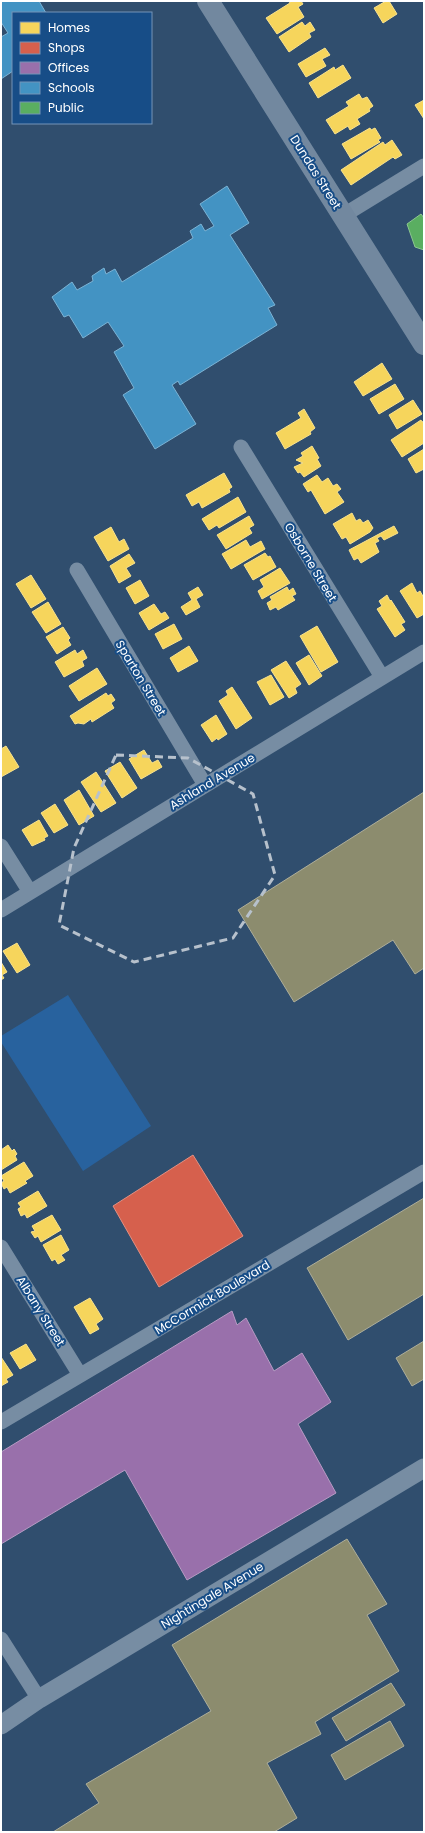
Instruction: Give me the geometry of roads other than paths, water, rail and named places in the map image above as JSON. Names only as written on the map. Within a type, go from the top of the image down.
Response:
[{"type":"main road","name":"Dundas Street","points":[[208,1],[424,344]]},
{"type":"street","points":[[344,216],[424,166]]},
{"type":"street","name":"Osborne Street","points":[[241,447],[382,678]]},
{"type":"street","name":"Sparton Street","points":[[77,570],[205,785]]},
{"type":"street","name":"Ashland Avenue","points":[[1,910],[424,652]]},
{"type":"street","points":[[1,846],[30,892]]},
{"type":"street","name":"McCormick Boulevard","points":[[1,1422],[424,1172]]},
{"type":"street","name":"Albany Street","points":[[1,1247],[80,1375]]},
{"type":"street","name":"Nightingale Avenue","points":[[1,1724],[39,1699],[424,1468]]},
{"type":"street","points":[[1,1639],[39,1699]]}]
